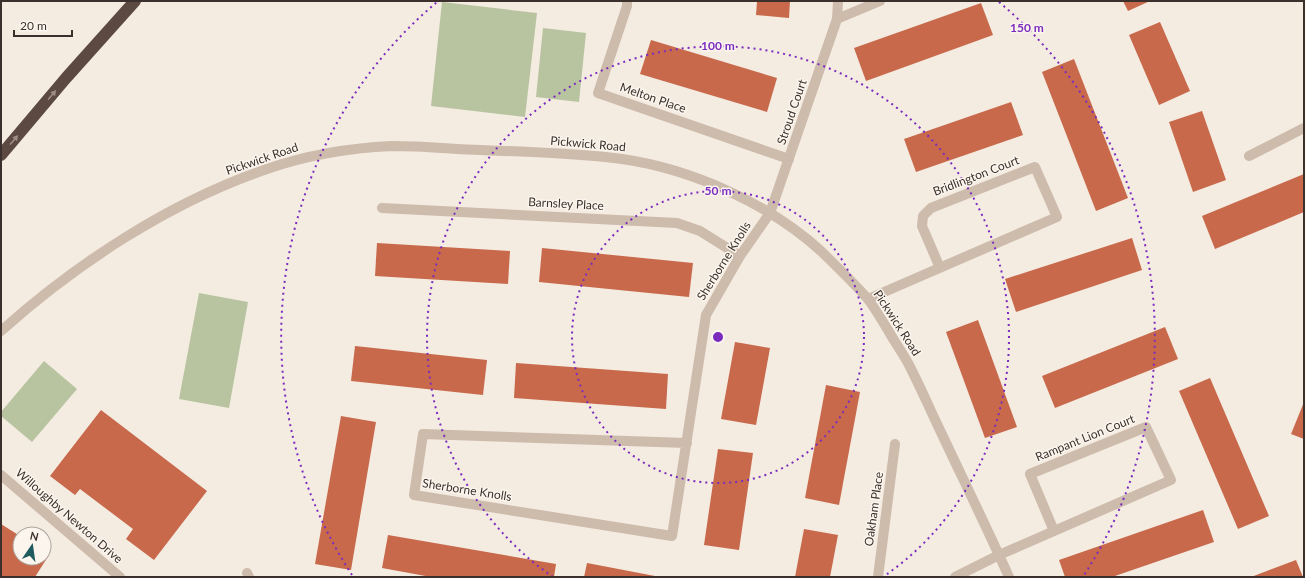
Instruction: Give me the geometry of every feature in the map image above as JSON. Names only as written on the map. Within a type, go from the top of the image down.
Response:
[{"type":"highway","points":[[1,155],[66,78],[135,1]]},
{"type":"street","name":"Melton Place","points":[[627,1],[627,6],[598,93],[789,159]]},
{"type":"street","name":"Stroud Court","points":[[770,213],[837,19],[838,1]]},
{"type":"street","points":[[837,19],[880,1]]},
{"type":"street","points":[[1249,156],[1304,128]]},
{"type":"street","name":"Pickwick Road","points":[[1,331],[80,267],[157,219],[205,194],[237,180],[269,168],[308,157],[344,150],[394,146],[560,153],[623,159],[653,165],[683,173],[735,194],[770,213],[787,224],[820,250],[868,299],[907,362],[999,555],[1008,577]]},
{"type":"street","name":"Bridlington Court","points":[[868,299],[940,268],[1057,217],[1035,167],[931,208],[923,216],[922,226],[940,268]]},
{"type":"street","name":"Barnsley Place","points":[[382,208],[677,222],[700,231],[740,256]]},
{"type":"street","name":"Sherborne Knolls","points":[[687,443],[423,434],[414,494],[672,536],[687,443],[706,315],[740,256],[770,213]]},
{"type":"street","name":"Rampant Lion Court","points":[[999,555],[1054,531],[1170,480],[1146,428],[1030,474],[1054,531]]},
{"type":"street","name":"Oakham Place","points":[[878,577],[896,444]]},
{"type":"street","name":"Willoughby Newton Drive","points":[[1,475],[120,577]]},
{"type":"street","points":[[955,577],[999,555]]},
{"type":"green space","points":[[442,2],[537,13],[525,117],[431,106]]},
{"type":"green space","points":[[543,28],[586,33],[579,102],[536,97]]},
{"type":"green space","points":[[199,293],[248,302],[229,408],[179,399]]},
{"type":"green space","points":[[44,361],[77,389],[32,442],[1,416],[1,412]]},
{"type":"building","points":[[757,1],[790,1],[789,18],[756,15]]},
{"type":"building","points":[[1123,1],[1150,1],[1128,11]]},
{"type":"building","points":[[981,3],[993,35],[866,81],[854,48]]},
{"type":"building","points":[[1160,22],[1190,91],[1159,105],[1129,35]]},
{"type":"building","points":[[651,40],[777,78],[767,112],[640,74]]},
{"type":"building","points":[[1074,59],[1128,198],[1096,211],[1042,72]]},
{"type":"building","points":[[1011,102],[1023,135],[916,172],[904,139]]},
{"type":"building","points":[[1202,111],[1226,180],[1193,192],[1169,122]]},
{"type":"building","points":[[1304,174],[1304,212],[1215,249],[1202,216]]},
{"type":"building","points":[[1132,238],[1142,270],[1016,312],[1005,279]]},
{"type":"building","points":[[377,243],[510,251],[508,284],[375,276]]},
{"type":"building","points":[[542,248],[693,263],[689,297],[539,282]]},
{"type":"building","points":[[978,320],[1017,427],[985,438],[946,332]]},
{"type":"building","points":[[1165,327],[1178,359],[1055,408],[1042,376]]},
{"type":"building","points":[[735,342],[770,348],[756,425],[721,419]]},
{"type":"building","points":[[355,346],[487,360],[483,395],[351,381]]},
{"type":"building","points":[[516,363],[668,374],[666,409],[514,398]]},
{"type":"building","points":[[1210,378],[1269,516],[1238,529],[1179,391]]},
{"type":"building","points":[[826,385],[860,392],[839,505],[805,498]]},
{"type":"building","points":[[1304,402],[1304,439],[1291,434]]},
{"type":"building","points":[[101,410],[207,491],[154,560],[126,539],[133,529],[80,489],[75,495],[50,476]]},
{"type":"building","points":[[341,416],[376,422],[351,570],[315,564]]},
{"type":"building","points":[[718,449],[753,453],[739,550],[704,545]]},
{"type":"building","points":[[1203,510],[1214,542],[1112,577],[1065,577],[1059,560]]},
{"type":"building","points":[[1,524],[12,531],[12,566],[42,566],[35,577],[1,577]]},
{"type":"building","points":[[804,529],[838,535],[830,577],[795,577]]},
{"type":"building","points":[[388,535],[556,564],[554,577],[431,577],[382,568]]},
{"type":"building","points":[[1296,560],[1303,577],[1251,577]]},
{"type":"building","points":[[587,563],[655,576],[655,577],[584,577]]}]
